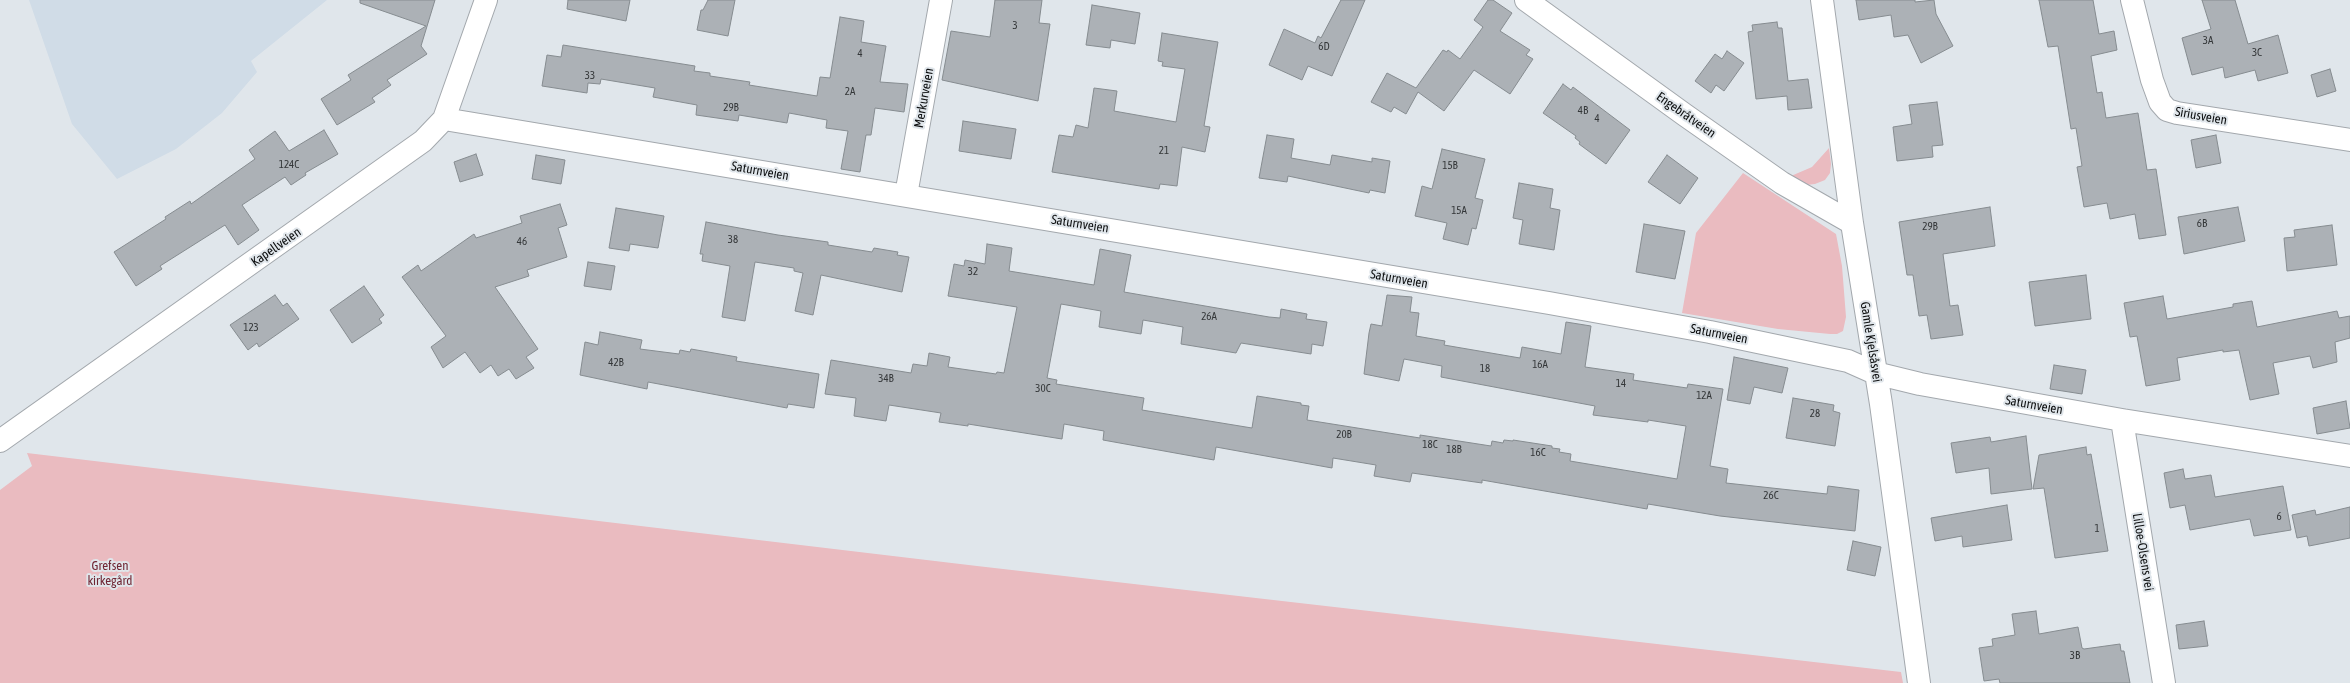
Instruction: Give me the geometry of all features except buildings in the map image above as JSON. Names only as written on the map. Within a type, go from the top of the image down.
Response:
[{"type":"street","name":"Kapellveien","points":[[0,441],[383,171],[423,141],[444,119],[486,0]]},
{"type":"street","name":"Merkurveien","points":[[906,195],[941,0]]},
{"type":"street","name":"Engebråtveien","points":[[1526,0],[1684,115],[1782,182],[1852,223]]},
{"type":"street","name":"Gamle Kjelsåsvei","points":[[1822,0],[1852,223],[1890,466],[1919,683]]},
{"type":"street","name":"Siriusveien","points":[[2132,0],[2152,80],[2160,102],[2167,110],[2350,140]]},
{"type":"street","name":"Saturnveien","points":[[444,119],[906,195],[1710,332],[1848,361],[1875,373],[1920,384],[2122,420],[2350,456]]},
{"type":"street","name":"Lilloe-Olsens vei","points":[[2122,420],[2164,683]]},
{"type":"shaded area","points":[[29,0],[327,0],[251,61],[257,72],[222,113],[176,149],[117,179],[72,124]]},
{"type":"green space","points":[[1829,148],[1831,164],[1830,173],[1825,180],[1815,184],[1806,185],[1791,176],[1812,167]]},
{"type":"green space","points":[[1743,173],[1836,234],[1842,266],[1846,317],[1843,331],[1837,334],[1830,334],[1778,329],[1682,313],[1696,233]]},
{"type":"green space","name":"Grefsen kirkegård","points":[[27,453],[977,566],[1901,672],[1903,683],[0,683],[0,490],[32,466]]}]
